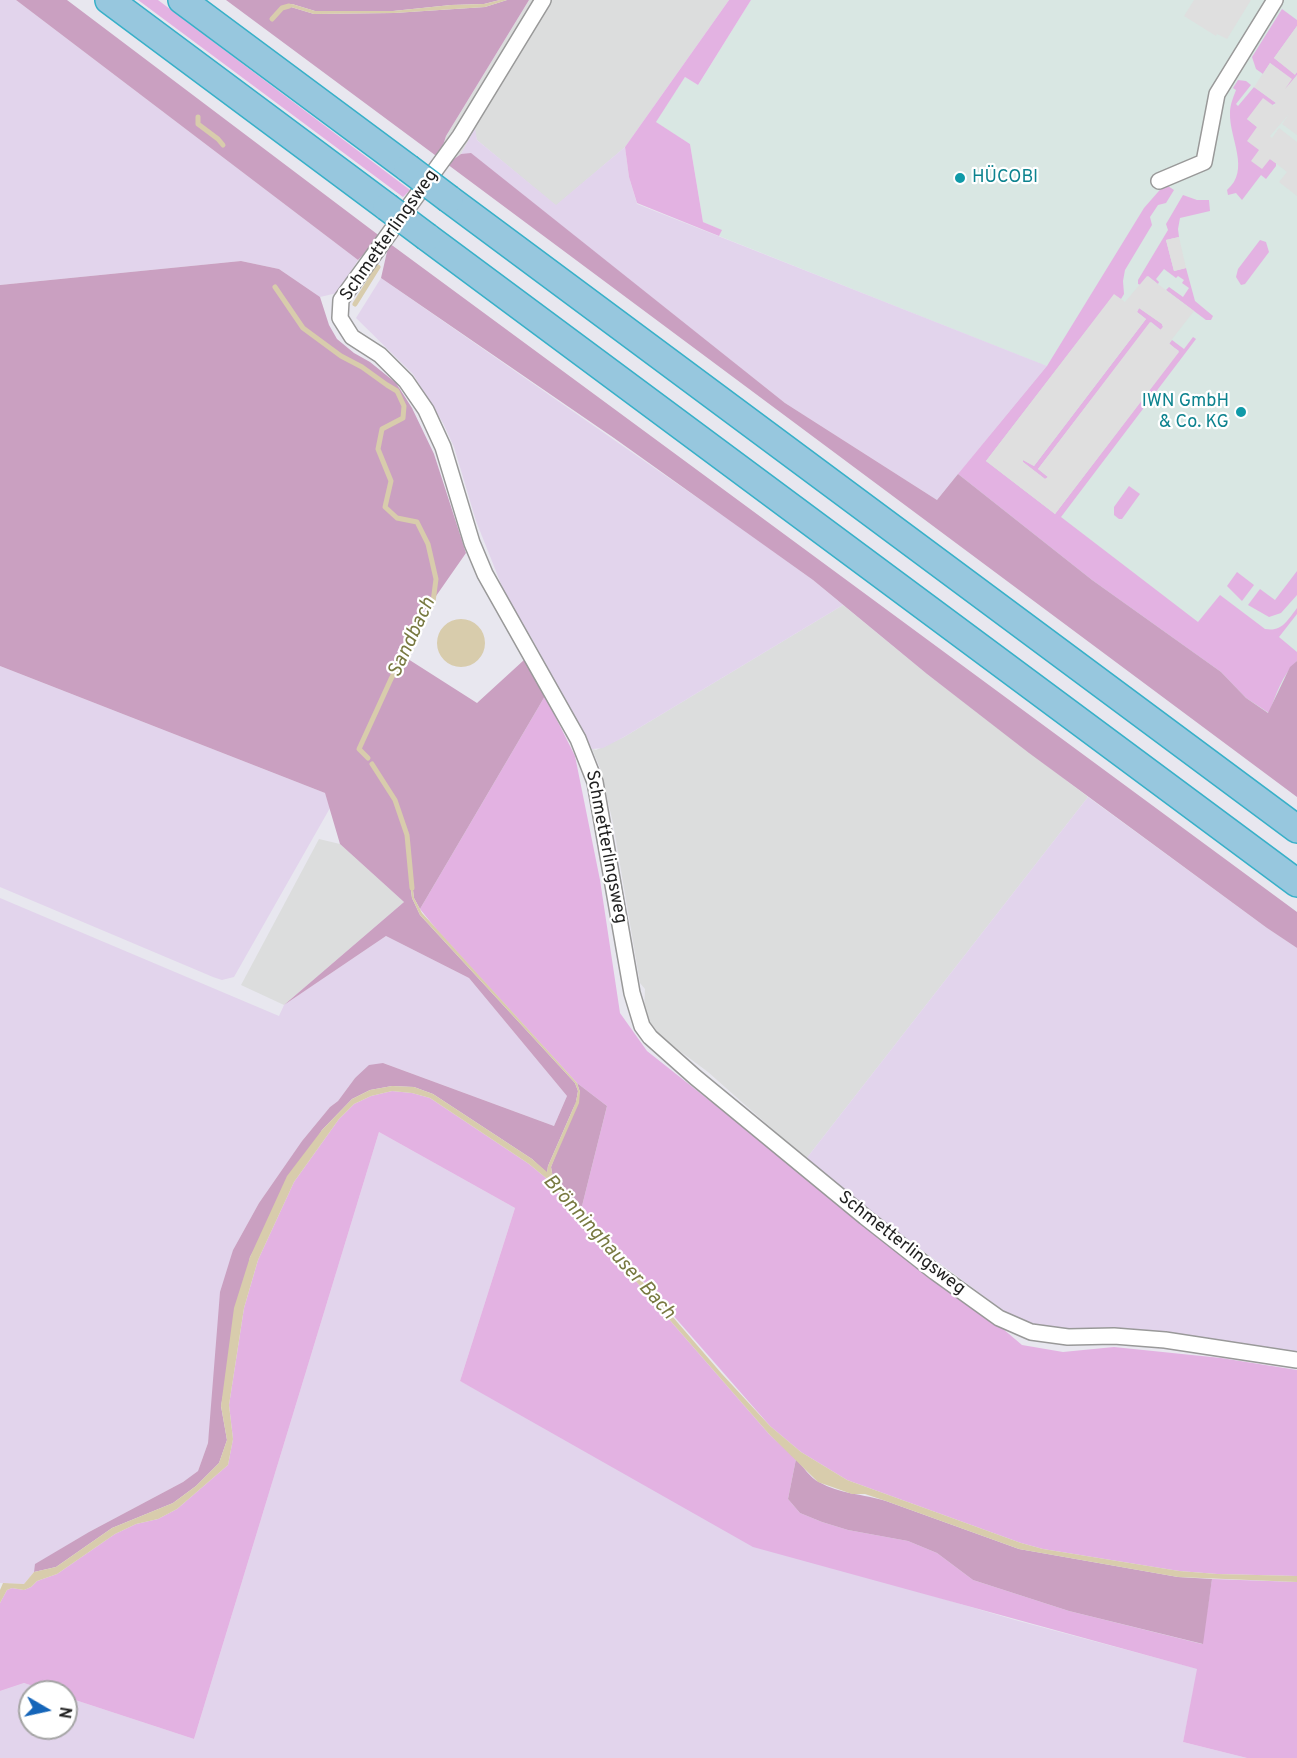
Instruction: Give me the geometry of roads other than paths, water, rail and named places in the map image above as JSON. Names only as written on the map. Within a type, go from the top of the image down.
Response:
[{"type":"highway","points":[[109,0],[1297,883]]},
{"type":"highway","points":[[182,0],[1297,829]]},
{"type":"street","name":"Schmetterlingsweg","points":[[543,0],[460,136],[341,300],[340,318],[352,337],[380,355],[406,381],[426,410],[443,447],[472,543],[485,574],[588,760],[595,782],[610,859],[632,993],[642,1026],[650,1037],[695,1077],[790,1157],[935,1272],[999,1318],[1031,1332],[1068,1337],[1114,1336],[1165,1340],[1297,1360]]},
{"type":"street","points":[[1158,181],[1204,162],[1217,94],[1275,0]]},
{"type":"water","points":[[507,0],[485,7],[394,13],[314,14],[291,7],[283,9],[281,7],[292,4],[315,11],[393,11],[484,4]]},
{"type":"water","points":[[461,619],[478,626],[485,643],[478,660],[461,667],[444,660],[437,643],[444,626]]},
{"type":"water","name":"Brönninghauser Bach","points":[[410,882],[412,882],[414,898],[422,913],[577,1083],[580,1092],[579,1103],[551,1167],[553,1178],[722,1374],[770,1426],[801,1452],[847,1480],[1043,1549],[1179,1571],[1297,1576],[1297,1582],[1178,1577],[1019,1549],[865,1494],[852,1494],[818,1482],[769,1434],[546,1178],[529,1164],[430,1098],[392,1091],[371,1096],[354,1104],[339,1119],[294,1182],[258,1260],[244,1308],[229,1405],[233,1439],[228,1465],[177,1509],[158,1519],[136,1524],[115,1534],[57,1574],[37,1581],[31,1587],[24,1590],[12,1588],[7,1590],[0,1603],[0,1590],[3,1583],[24,1584],[34,1572],[56,1567],[112,1528],[173,1503],[196,1486],[219,1463],[227,1440],[221,1406],[234,1308],[250,1257],[287,1176],[322,1130],[352,1099],[370,1090],[392,1086],[414,1087],[433,1094],[532,1159],[547,1172],[576,1102],[578,1091],[575,1083],[420,915],[412,898]]},
{"type":"waterway","name":"Sandbach","points":[[272,19],[282,8],[289,6]]},
{"type":"waterway","name":"Sandbach","points":[[198,117],[198,124],[223,145]]},
{"type":"waterway","points":[[355,304],[378,267]]},
{"type":"waterway","name":"Sandbach","points":[[275,287],[303,328],[341,356],[362,367],[397,391],[404,406],[403,418],[382,429],[378,449],[391,481],[385,507],[397,518],[417,522],[428,544],[436,579],[433,602],[391,679],[359,749],[368,758]]},
{"type":"waterway","name":"Sandbach","points":[[372,764],[395,800],[407,835],[412,888]]},
{"type":"place","name":"HÜCOBI","points":[[960,178]]},
{"type":"place","name":"IWN GmbH & Co. KG","points":[[1241,412]]}]
